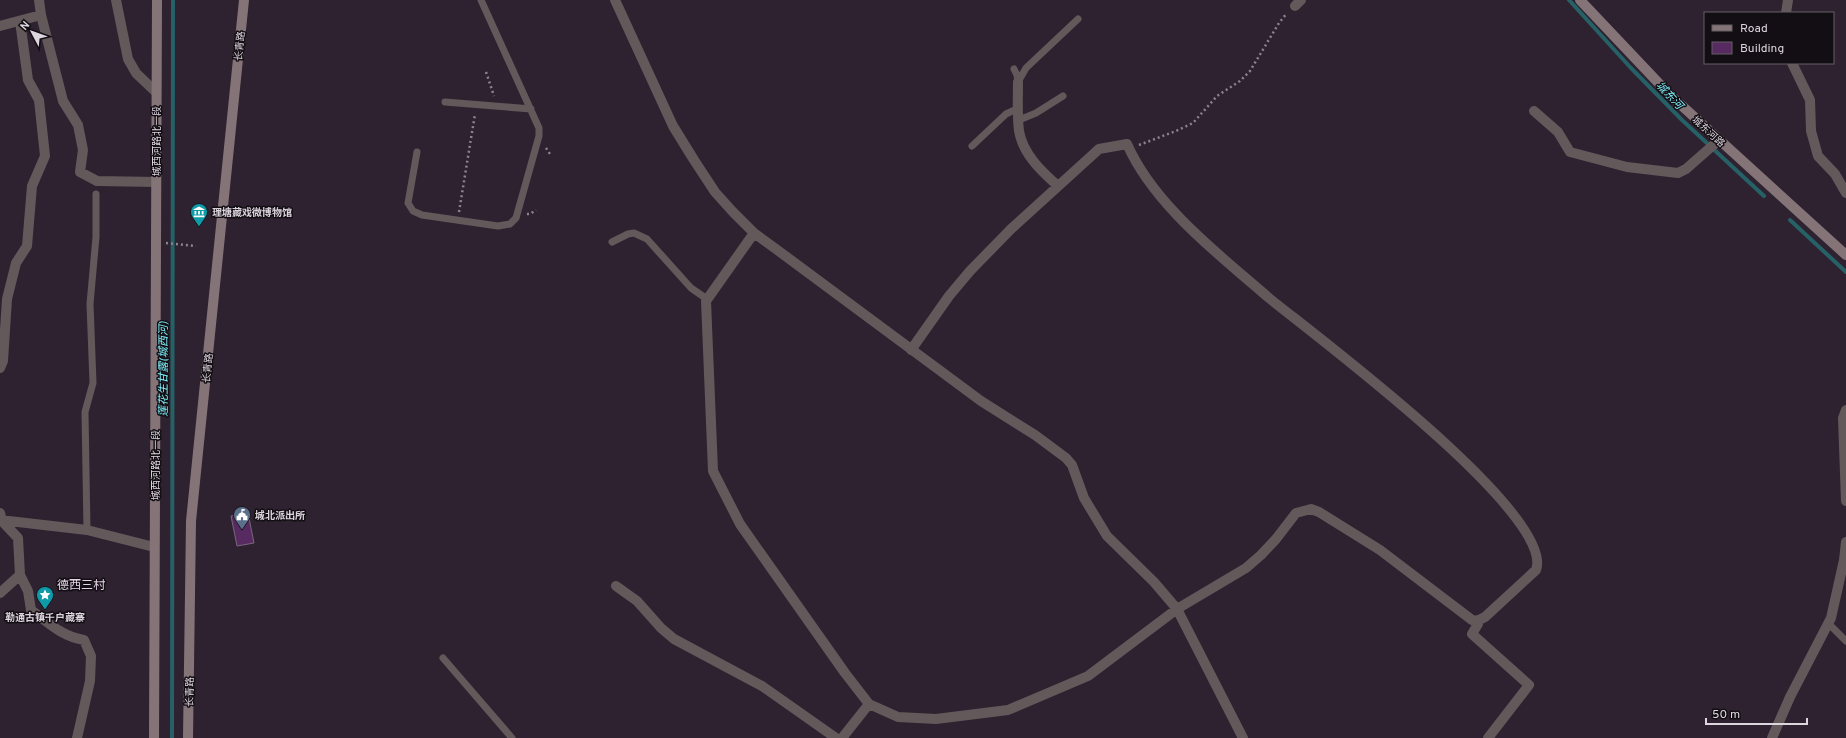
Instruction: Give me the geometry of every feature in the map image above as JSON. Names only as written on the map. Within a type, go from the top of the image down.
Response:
[{"type":"street","points":[[39,0],[63,101],[78,125],[83,150],[80,172],[97,181],[156,182]]},
{"type":"street","points":[[116,0],[128,59],[136,73],[156,92]]},
{"type":"street","name":"城西河路北一段","points":[[154,738],[157,0]]},
{"type":"street","name":"长青路","points":[[188,738],[191,521],[244,0]]},
{"type":"street","points":[[615,0],[673,126],[715,192],[754,233],[981,401],[1035,435],[1066,458],[1072,466],[1084,498],[1107,536],[1154,582],[1177,609],[1243,738]]},
{"type":"street","name":"城东河路","points":[[1580,0],[1669,94],[1846,255]]},
{"type":"street","points":[[1786,12],[1788,0]]},
{"type":"street","points":[[0,26],[42,15]]},
{"type":"street","points":[[0,368],[3,361],[7,299],[16,263],[27,246],[32,186],[45,156],[39,100],[28,80],[20,21]]},
{"type":"street","points":[[1792,64],[1810,100],[1812,131],[1818,156],[1835,174],[1846,193]]},
{"type":"street","points":[[1018,82],[1019,132],[1026,150],[1042,172],[1058,186]]},
{"type":"street","points":[[1534,111],[1558,132],[1570,152],[1627,167],[1678,173],[1686,169],[1719,140]]},
{"type":"street","points":[[754,233],[707,299],[714,472],[740,524],[845,673],[869,704],[898,717],[928,718],[1008,710],[1088,676],[1177,609],[1246,568],[1271,544],[1296,513],[1311,510],[1319,512],[1380,550],[1468,618],[1477,621],[1485,617],[1536,570],[1538,564],[1535,548],[1522,526],[1474,471],[1419,419],[1268,297],[1177,216],[1145,177],[1127,144],[1099,149],[996,243],[949,296],[911,350]]},
{"type":"street","points":[[1846,410],[1843,418],[1846,501]]},
{"type":"street","points":[[0,518],[87,530],[154,547]]},
{"type":"street","points":[[0,518],[18,538],[20,575],[28,591],[31,610],[71,638],[84,640],[92,656],[90,681],[77,738]]},
{"type":"street","points":[[1772,738],[1790,697],[1828,623],[1844,560],[1846,542]]},
{"type":"street","points":[[0,593],[20,575]]},
{"type":"street","points":[[616,586],[637,601],[660,628],[674,639],[762,686],[836,738]]},
{"type":"street","points":[[1477,621],[1477,627],[1472,634],[1529,685],[1488,738]]},
{"type":"street","points":[[842,738],[869,704]]},
{"type":"lane","points":[[417,152],[408,203],[410,209],[422,215],[498,226],[510,224],[516,218],[539,136],[539,128],[481,0]]},
{"type":"lane","points":[[1018,82],[1026,68],[1078,19]]},
{"type":"lane","points":[[1014,68],[1018,82]]},
{"type":"lane","points":[[1019,120],[1036,113],[1063,96]]},
{"type":"lane","points":[[445,102],[531,109]]},
{"type":"lane","points":[[972,146],[1006,114],[1019,108]]},
{"type":"lane","points":[[87,530],[85,412],[93,383],[90,304],[96,237],[96,194]]},
{"type":"lane","points":[[612,242],[628,234],[634,233],[647,239],[691,288],[707,299]]},
{"type":"lane","points":[[1828,623],[1846,641]]},
{"type":"lane","points":[[443,658],[512,738]]},
{"type":"path","points":[[1127,144],[1136,146],[1176,131],[1192,123],[1217,96],[1250,72],[1279,23],[1298,3]]},
{"type":"path","points":[[486,72],[498,106]]},
{"type":"path","points":[[458,220],[477,104]]},
{"type":"path","points":[[178,245],[196,246]]},
{"type":"building","name":"城北派出所","points":[[248,513],[254,543],[237,546],[231,516]]},
{"type":"waterway","name":"莲花生甘露(城西河)","points":[[172,738],[173,0]]},
{"type":"waterway","name":"城东河","points":[[1569,0],[1630,67],[1682,120],[1764,196]]},
{"type":"waterway","name":"城东河","points":[[1790,220],[1846,272]]},
{"type":"place","name":"理塘藏戏微博物馆","points":[[199,227]]},
{"type":"place","name":"城北派出所","points":[[242,530]]},
{"type":"place","name":"勒通古镇·千户藏寨","points":[[45,610]]},
{"type":"district","name":"德西三村","points":[[81,585]]}]
